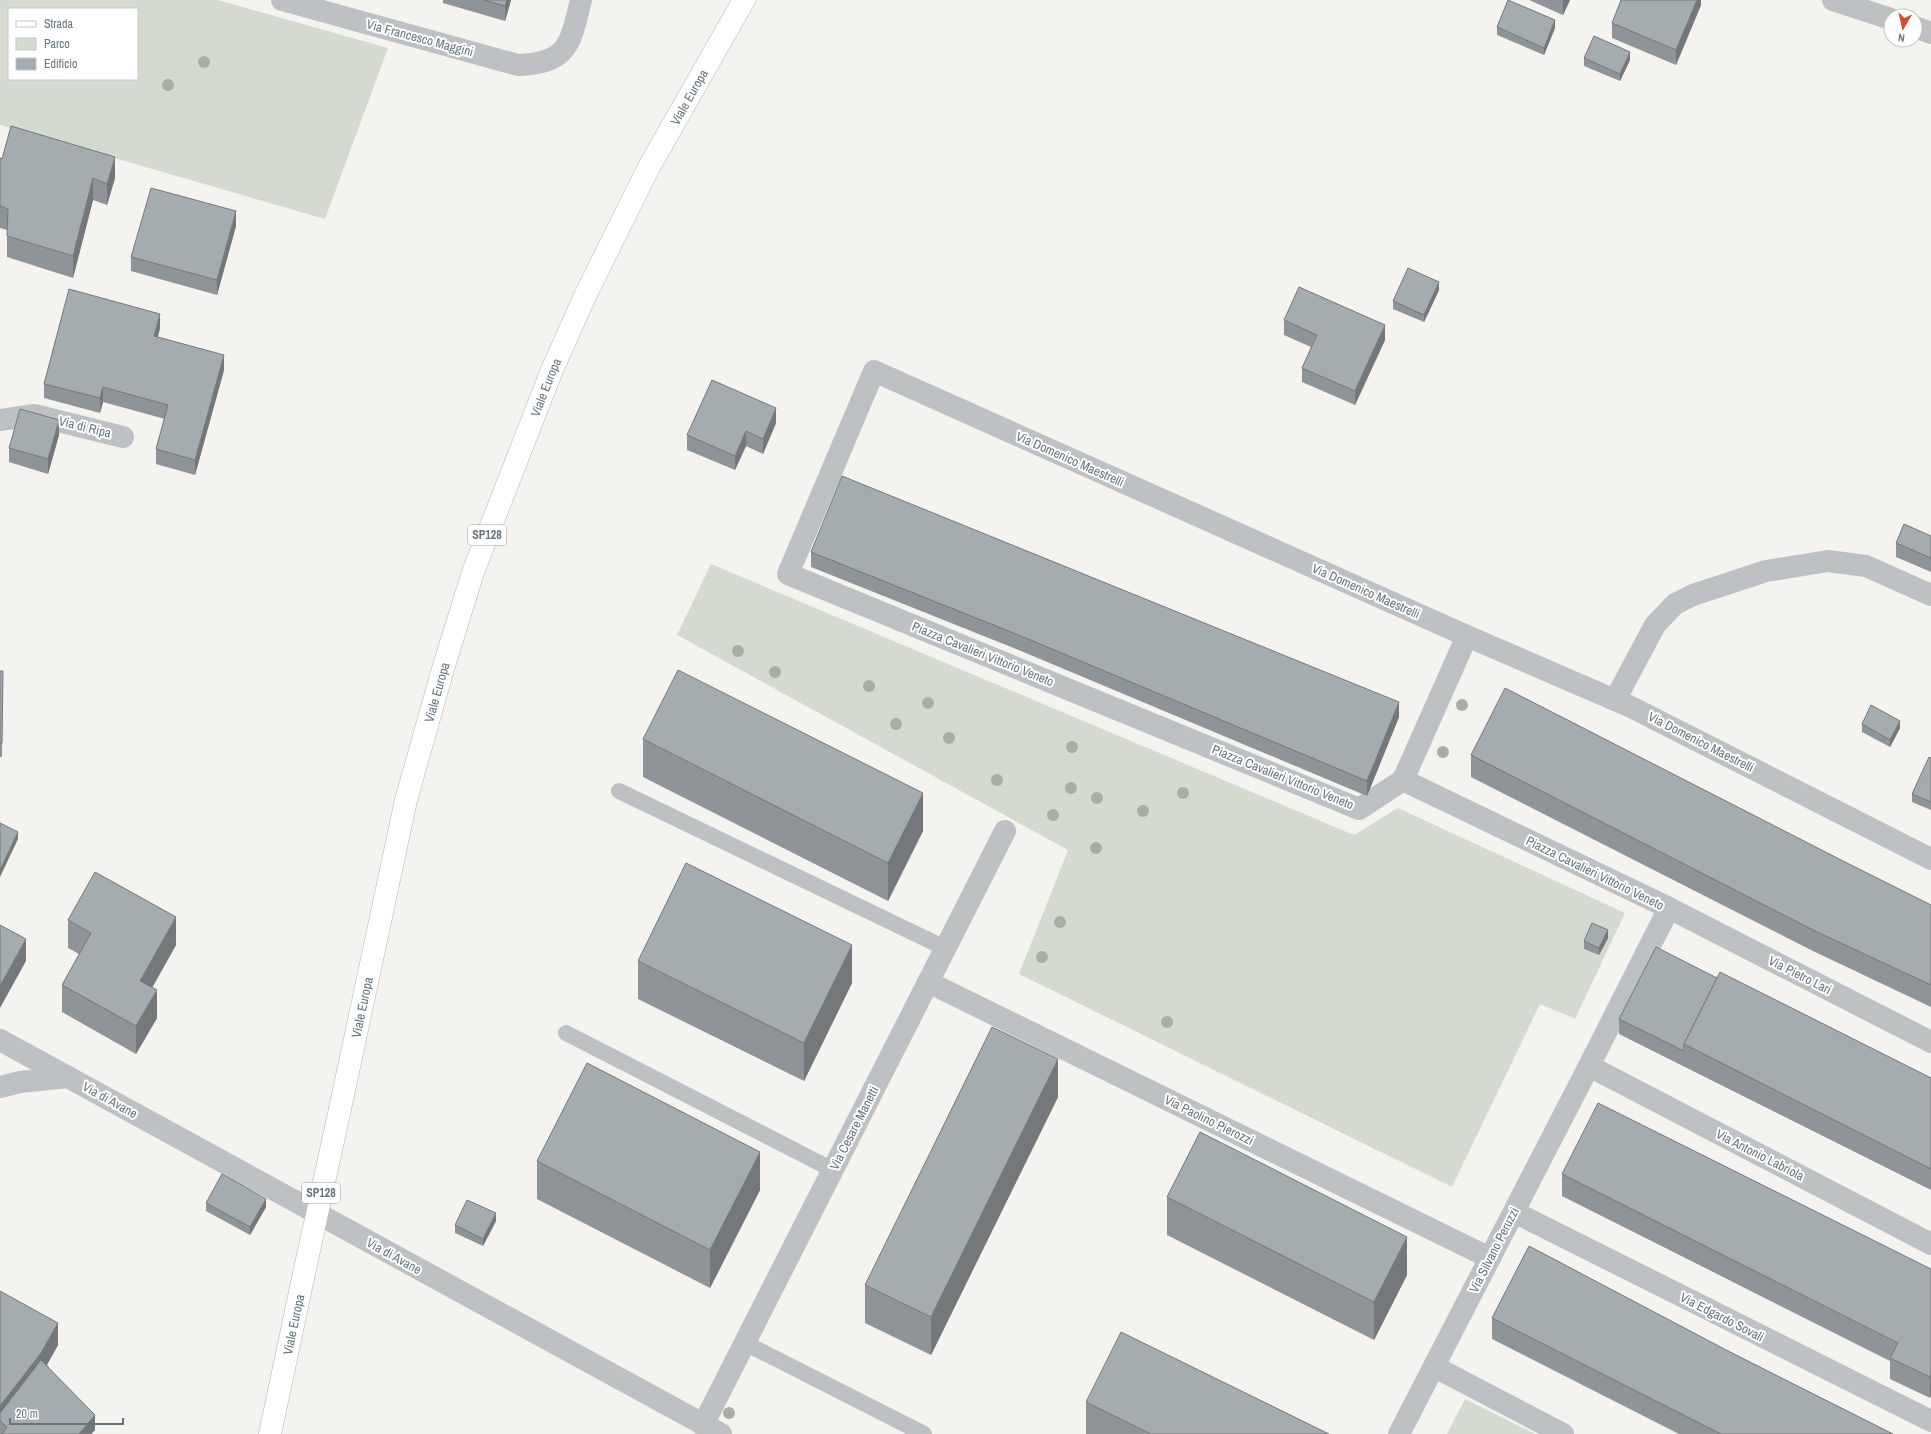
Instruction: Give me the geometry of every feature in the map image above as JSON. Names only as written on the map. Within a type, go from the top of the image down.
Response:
[{"type":"main road","name":"Viale Europa","points":[[270,1434],[406,800],[438,684],[473,572],[552,370],[585,296],[649,166],[744,0]]},
{"type":"street","name":"Via Francesco Maggini","points":[[282,0],[518,65],[539,64],[559,56],[569,42],[581,0]]},
{"type":"street","points":[[1832,0],[1883,17]]},
{"type":"street","name":"Via Domenico Maestrelli","points":[[788,574],[874,371],[1467,636],[1615,700],[1931,859]]},
{"type":"street","name":"Via di Ripa","points":[[0,420],[34,415],[123,436]]},
{"type":"street","points":[[1615,700],[1656,625],[1675,604],[1693,595],[1759,573],[1828,561],[1866,566],[1931,596]]},
{"type":"street","name":"Piazza Cavalieri Vittorio Veneto","points":[[788,574],[1358,809],[1403,780],[1669,908],[1589,1066]]},
{"type":"street","points":[[1403,780],[1467,636]]},
{"type":"street","name":"Via Cesare Manetti","points":[[712,1429],[745,1342],[1005,831]]},
{"type":"street","name":"Via Pietro Lari","points":[[1669,908],[1931,1042]]},
{"type":"street","name":"Via Paolino Pierozzi","points":[[928,982],[1490,1258]]},
{"type":"street","name":"Via di Avane","points":[[0,1040],[712,1429]]},
{"type":"street","name":"Via Silvano Peruzzi","points":[[1399,1434],[1435,1367],[1589,1066]]},
{"type":"street","name":"Via Antonio Labriola","points":[[1589,1066],[1931,1244]]},
{"type":"street","points":[[0,1087],[20,1082],[68,1076]]},
{"type":"street","name":"Via Edgardo Sovali","points":[[1514,1212],[1931,1421]]},
{"type":"street","points":[[1435,1367],[1563,1434]]},
{"type":"lane","points":[[620,791],[945,948]]},
{"type":"lane","points":[[566,1033],[833,1170]]},
{"type":"lane","points":[[745,1342],[924,1434]]},
{"type":"green space","points":[[0,0],[218,0],[388,48],[325,219],[0,125]]},
{"type":"green space","points":[[711,564],[1354,835],[1398,808],[1625,913],[1575,1019],[1540,1004],[1452,1187],[1019,974],[1068,850],[677,635]]},
{"type":"green space","points":[[1465,1399],[1535,1434],[1447,1434]]},
{"type":"building","points":[[484,0],[507,0],[505,6]]},
{"type":"building","points":[[1508,0],[1555,20],[1544,48],[1497,27]]},
{"type":"building","points":[[1621,0],[1697,0],[1676,50],[1612,23]]},
{"type":"building","points":[[1594,36],[1630,52],[1620,74],[1584,58]]},
{"type":"building","points":[[11,126],[115,157],[107,184],[93,178],[73,256],[7,236],[8,209],[0,206],[0,158],[2,159]]},
{"type":"building","points":[[151,188],[236,211],[217,280],[131,257]]},
{"type":"building","points":[[1408,268],[1439,282],[1424,315],[1393,301]]},
{"type":"building","points":[[1299,287],[1385,325],[1355,391],[1302,368],[1317,335],[1284,320]]},
{"type":"building","points":[[69,289],[160,314],[154,336],[224,355],[195,460],[156,449],[168,405],[103,387],[100,398],[44,384]]},
{"type":"building","points":[[712,380],[776,408],[763,439],[746,431],[735,456],[687,435]]},
{"type":"building","points":[[20,409],[59,420],[48,459],[9,448]]},
{"type":"building","points":[[842,476],[1399,702],[1367,781],[1021,636],[811,552]]},
{"type":"building","points":[[1904,524],[1931,536],[1931,558],[1896,543]]},
{"type":"building","points":[[678,670],[923,793],[888,863],[643,739]]},
{"type":"building","points":[[0,671],[3,671],[2,743],[0,743]]},
{"type":"building","points":[[1505,688],[1931,905],[1931,985],[1813,930],[1471,755]]},
{"type":"building","points":[[1871,705],[1900,721],[1890,740],[1862,724]]},
{"type":"building","points":[[1929,757],[1931,758],[1931,802],[1912,794]]},
{"type":"building","points":[[0,823],[18,832],[0,870]]},
{"type":"building","points":[[686,863],[852,945],[804,1043],[638,961]]},
{"type":"building","points":[[95,872],[176,917],[140,981],[157,990],[136,1026],[62,985],[91,933],[68,920]]},
{"type":"building","points":[[1592,923],[1608,930],[1599,948],[1584,941]]},
{"type":"building","points":[[0,925],[26,939],[0,986]]},
{"type":"building","points":[[1656,947],[1717,978],[1684,1044],[1684,1051],[1619,1019]]},
{"type":"building","points":[[1720,972],[1931,1078],[1931,1169],[1684,1044]]},
{"type":"building","points":[[992,1027],[1058,1059],[931,1317],[865,1285]]},
{"type":"building","points":[[587,1063],[760,1152],[710,1250],[537,1161]]},
{"type":"building","points":[[1598,1103],[1931,1269],[1930,1377],[1890,1358],[1898,1343],[1562,1174]]},
{"type":"building","points":[[1200,1132],[1407,1237],[1374,1302],[1167,1197]]},
{"type":"building","points":[[222,1174],[266,1199],[250,1227],[206,1203]]},
{"type":"building","points":[[467,1200],[496,1213],[483,1239],[455,1225]]},
{"type":"building","points":[[1529,1246],[1730,1352],[1893,1434],[1721,1434],[1492,1318]]},
{"type":"building","points":[[0,1291],[58,1323],[41,1353],[0,1406]]},
{"type":"building","points":[[1121,1332],[1329,1434],[1151,1434],[1086,1402]]},
{"type":"building","points":[[41,1360],[95,1415],[79,1434],[2,1434],[7,1427],[0,1421],[0,1413]]}]
